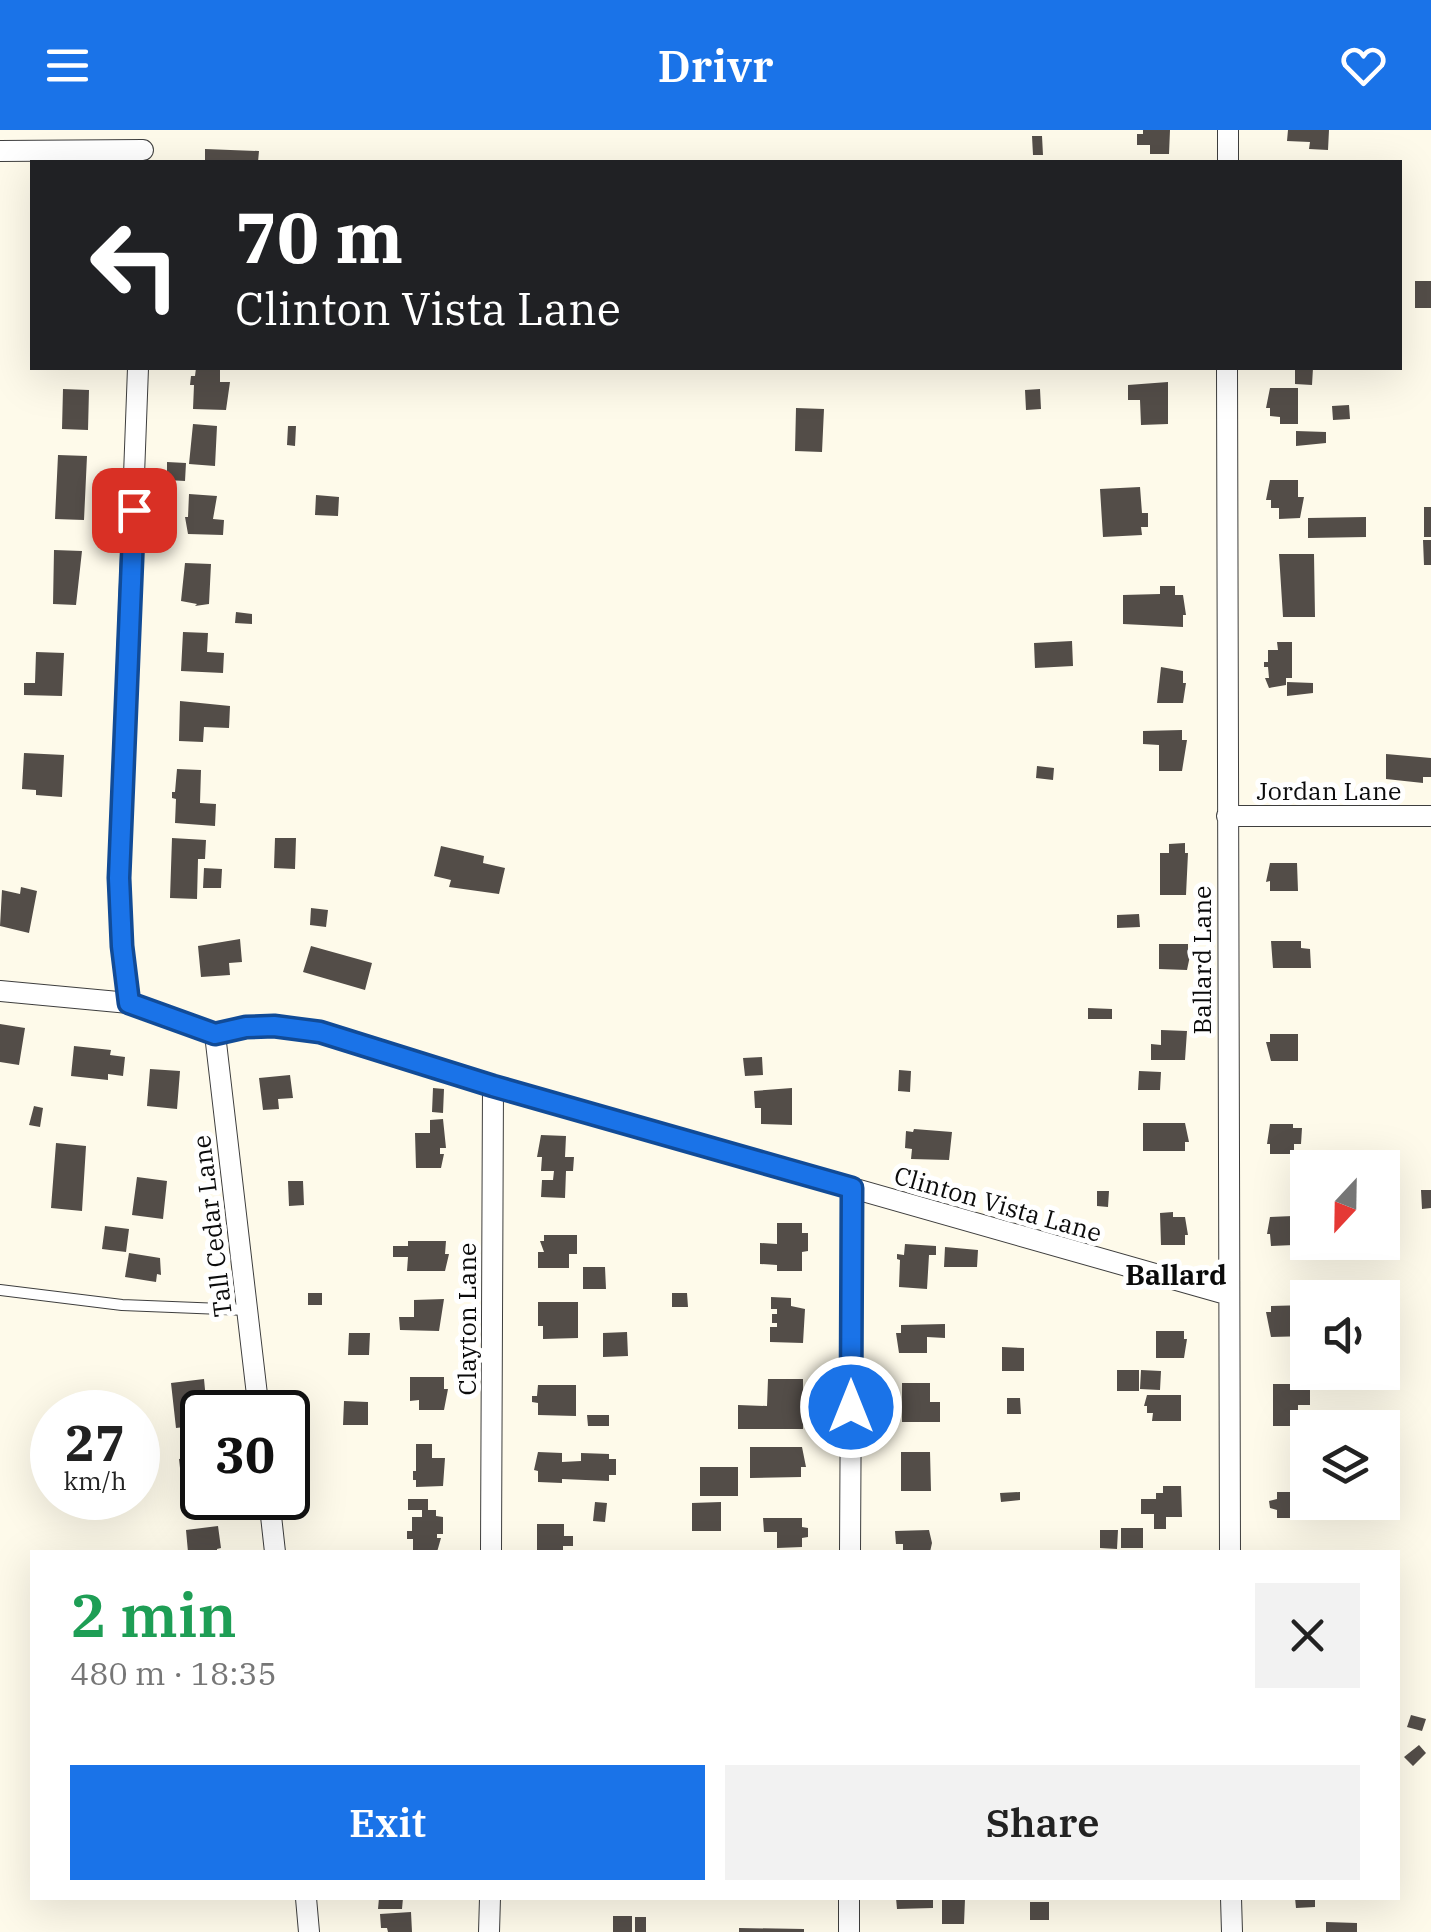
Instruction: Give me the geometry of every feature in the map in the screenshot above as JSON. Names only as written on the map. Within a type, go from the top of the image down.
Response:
[{"type":"street","points":[[1228,130],[1228,160]]},
{"type":"street","points":[[0,151],[143,147]]},
{"type":"street","points":[[129,1003],[119,878],[138,370]]},
{"type":"street","name":"Ballard Lane","points":[[1227,370],[1230,1550]]},
{"type":"street","name":"Jordan Lane","points":[[1227,816],[1431,816]]},
{"type":"street","name":"Clinton Vista Lane","points":[[0,992],[129,1003],[215,1034],[246,1027],[300,1028],[1228,1295]]},
{"type":"street","name":"Tall Cedar Lane","points":[[215,1034],[256,1390]]},
{"type":"street","name":"Clayton Lane","points":[[491,1550],[493,1086]]},
{"type":"street","points":[[850,1550],[852,1188]]},
{"type":"street","points":[[271,1520],[275,1550]]},
{"type":"street","points":[[306,1900],[310,1932]]},
{"type":"street","points":[[490,1900],[490,1932]]},
{"type":"street","points":[[850,1900],[850,1932]]},
{"type":"street","points":[[1232,1900],[1232,1932]]},
{"type":"lane","points":[[0,1290],[122,1305],[247,1310]]},
{"type":"building","points":[[1143,130],[1170,130],[1169,154],[1150,154],[1150,145],[1137,145],[1137,134],[1143,134]]},
{"type":"building","points":[[1288,130],[1329,130],[1328,150],[1309,149],[1310,142],[1287,141]]},
{"type":"building","points":[[1032,136],[1042,136],[1043,155],[1033,155]]},
{"type":"building","points":[[205,149],[259,151],[258,160],[205,160]]},
{"type":"building","points":[[1415,281],[1431,281],[1431,308],[1415,308]]},
{"type":"building","points":[[196,370],[220,370],[220,382],[230,382],[226,410],[193,409],[194,385],[190,385],[191,376],[195,376]]},
{"type":"building","points":[[1295,370],[1313,370],[1312,385],[1295,384]]},
{"type":"building","points":[[1168,382],[1168,424],[1141,425],[1140,400],[1128,400],[1128,385]]},
{"type":"building","points":[[1270,388],[1298,388],[1298,424],[1280,424],[1280,417],[1270,416],[1270,408],[1266,408]]},
{"type":"building","points":[[63,389],[89,390],[88,430],[62,429]]},
{"type":"building","points":[[1040,389],[1041,409],[1026,410],[1025,390]]},
{"type":"building","points":[[1349,405],[1350,419],[1333,420],[1332,406]]},
{"type":"building","points":[[796,408],[824,409],[822,452],[795,451]]},
{"type":"building","points":[[193,424],[217,426],[215,466],[189,464]]},
{"type":"building","points":[[288,426],[296,426],[295,446],[287,445]]},
{"type":"building","points":[[1296,431],[1326,432],[1326,443],[1296,446]]},
{"type":"building","points":[[58,455],[87,456],[84,520],[55,519]]},
{"type":"building","points":[[167,462],[186,463],[185,481],[167,480]]},
{"type":"building","points":[[1270,480],[1298,480],[1298,497],[1304,497],[1300,518],[1279,519],[1279,508],[1271,508],[1271,500],[1266,500]]},
{"type":"building","points":[[1140,487],[1142,513],[1148,513],[1148,527],[1141,527],[1142,535],[1103,537],[1100,489]]},
{"type":"building","points":[[189,494],[217,496],[213,519],[224,520],[223,535],[188,534],[185,517]]},
{"type":"building","points":[[316,495],[339,497],[338,516],[315,515]]},
{"type":"building","points":[[1424,507],[1431,507],[1431,537],[1424,537]]},
{"type":"building","points":[[1366,517],[1366,537],[1308,538],[1308,518]]},
{"type":"building","points":[[1423,540],[1431,540],[1431,565],[1424,565]]},
{"type":"building","points":[[54,550],[82,551],[76,605],[53,604]]},
{"type":"building","points":[[1279,554],[1314,554],[1315,617],[1283,617]]},
{"type":"building","points":[[185,563],[211,564],[209,604],[195,606],[181,601]]},
{"type":"building","points":[[1160,586],[1175,586],[1175,595],[1183,595],[1183,627],[1123,624],[1123,595],[1160,594]]},
{"type":"building","points":[[236,612],[252,614],[252,624],[235,623]]},
{"type":"building","points":[[183,632],[208,633],[207,652],[224,653],[223,673],[181,671]]},
{"type":"building","points":[[1072,641],[1073,666],[1035,668],[1034,643]]},
{"type":"building","points":[[1277,642],[1292,642],[1292,678],[1286,678],[1286,685],[1269,688],[1264,662],[1268,662],[1268,650],[1278,650]]},
{"type":"building","points":[[36,652],[64,653],[62,696],[24,695],[24,683],[35,683]]},
{"type":"building","points":[[1161,667],[1183,671],[1183,703],[1157,703]]},
{"type":"building","points":[[1287,682],[1313,683],[1313,693],[1287,696]]},
{"type":"building","points":[[180,701],[230,706],[229,728],[204,727],[203,742],[179,741]]},
{"type":"building","points":[[1182,730],[1182,740],[1187,740],[1182,771],[1159,771],[1159,745],[1143,744],[1143,731]]},
{"type":"building","points":[[24,753],[64,755],[62,797],[36,795],[36,790],[22,789]]},
{"type":"building","points":[[1386,754],[1431,758],[1431,777],[1423,777],[1423,783],[1386,779]]},
{"type":"building","points":[[1037,766],[1054,768],[1053,780],[1036,778]]},
{"type":"building","points":[[177,769],[201,770],[200,803],[216,804],[215,826],[175,823],[176,799],[172,792]]},
{"type":"building","points":[[172,838],[206,840],[205,859],[198,859],[197,899],[170,898]]},
{"type":"building","points":[[275,838],[296,838],[295,869],[274,868]]},
{"type":"building","points":[[1185,843],[1186,895],[1160,895],[1160,853],[1169,853],[1169,844]]},
{"type":"building","points":[[441,846],[484,856],[483,863],[505,868],[499,894],[449,887],[451,880],[434,876]]},
{"type":"building","points":[[1270,863],[1297,863],[1298,891],[1270,891],[1270,881],[1266,882]]},
{"type":"building","points":[[204,868],[222,869],[221,888],[203,888]]},
{"type":"building","points":[[21,887],[37,891],[29,933],[0,926],[2,890],[20,894]]},
{"type":"building","points":[[311,908],[328,910],[326,927],[310,925]]},
{"type":"building","points":[[1139,914],[1140,927],[1117,928],[1117,915]]},
{"type":"building","points":[[240,939],[242,962],[229,963],[230,975],[201,977],[198,946]]},
{"type":"building","points":[[1271,941],[1301,941],[1301,948],[1310,949],[1311,968],[1273,968]]},
{"type":"building","points":[[1159,944],[1188,944],[1191,951],[1187,970],[1159,969]]},
{"type":"building","points":[[311,946],[372,963],[365,990],[303,972]]},
{"type":"building","points":[[1088,1008],[1112,1009],[1112,1019],[1088,1019]]},
{"type":"building","points":[[0,1024],[25,1028],[19,1065],[0,1062]]},
{"type":"building","points":[[1161,1030],[1187,1031],[1185,1060],[1151,1060],[1151,1044],[1161,1045]]},
{"type":"building","points":[[1270,1034],[1298,1034],[1298,1061],[1271,1061],[1266,1042],[1270,1042]]},
{"type":"building","points":[[74,1046],[111,1050],[110,1055],[125,1057],[123,1076],[108,1074],[108,1080],[71,1076]]},
{"type":"building","points":[[762,1057],[763,1075],[745,1076],[743,1058]]},
{"type":"building","points":[[150,1069],[180,1071],[177,1109],[147,1106]]},
{"type":"building","points":[[899,1070],[911,1071],[910,1092],[898,1091]]},
{"type":"building","points":[[1139,1071],[1161,1072],[1160,1090],[1138,1090]]},
{"type":"building","points":[[290,1075],[293,1098],[278,1099],[279,1109],[263,1110],[259,1078]]},
{"type":"building","points":[[433,1088],[444,1089],[443,1113],[432,1112]]},
{"type":"building","points":[[792,1088],[792,1125],[761,1124],[761,1108],[755,1108],[754,1091]]},
{"type":"building","points":[[34,1106],[43,1108],[40,1127],[29,1125]]},
{"type":"building","points":[[443,1119],[446,1148],[440,1148],[440,1154],[444,1154],[441,1168],[416,1168],[415,1133],[430,1133],[430,1120]]},
{"type":"building","points":[[1143,1123],[1185,1123],[1189,1142],[1185,1142],[1185,1151],[1143,1151]]},
{"type":"building","points":[[1270,1124],[1302,1128],[1301,1144],[1294,1144],[1290,1154],[1270,1154]]},
{"type":"building","points":[[906,1131],[952,1132],[949,1160],[911,1159],[912,1149],[905,1148]]},
{"type":"building","points":[[541,1135],[566,1136],[565,1157],[574,1157],[573,1171],[566,1171],[565,1198],[541,1197],[542,1180],[553,1180],[554,1171],[541,1171],[542,1157],[537,1157]]},
{"type":"building","points":[[56,1143],[86,1146],[82,1211],[51,1208]]},
{"type":"building","points":[[137,1177],[167,1181],[163,1219],[132,1215]]},
{"type":"building","points":[[288,1181],[303,1181],[304,1205],[289,1206]]},
{"type":"building","points":[[1421,1190],[1431,1190],[1431,1208],[1422,1209]]},
{"type":"building","points":[[1097,1191],[1109,1191],[1108,1207],[1097,1206]]},
{"type":"building","points":[[1173,1212],[1173,1217],[1185,1217],[1185,1245],[1161,1245],[1160,1213]]},
{"type":"building","points":[[1290,1216],[1290,1245],[1271,1246],[1267,1234],[1270,1217]]},
{"type":"building","points":[[777,1223],[802,1223],[802,1233],[808,1233],[802,1271],[777,1271],[777,1265],[760,1264],[760,1243],[777,1244]]},
{"type":"building","points":[[105,1226],[129,1229],[126,1252],[102,1249]]},
{"type":"building","points":[[544,1235],[577,1235],[577,1254],[569,1254],[569,1268],[538,1268],[538,1252],[544,1252],[540,1241],[544,1241]]},
{"type":"building","points":[[408,1241],[446,1241],[445,1254],[449,1254],[445,1271],[407,1271],[408,1257],[393,1257],[393,1246],[408,1246]]},
{"type":"building","points":[[905,1244],[936,1246],[936,1255],[929,1255],[927,1289],[899,1287],[897,1254],[904,1255]]},
{"type":"building","points":[[945,1247],[978,1250],[977,1267],[944,1267]]},
{"type":"building","points":[[129,1253],[160,1258],[161,1275],[157,1274],[156,1282],[125,1277]]},
{"type":"building","points":[[583,1267],[605,1267],[606,1289],[583,1289]]},
{"type":"building","points":[[308,1293],[322,1293],[322,1305],[308,1305]]},
{"type":"building","points":[[672,1293],[687,1293],[688,1307],[672,1307]]},
{"type":"building","points":[[771,1297],[791,1298],[791,1306],[805,1309],[803,1343],[770,1342],[770,1327],[777,1327],[777,1323],[772,1323],[772,1314],[777,1314],[777,1309],[771,1309]]},
{"type":"building","points":[[444,1299],[439,1331],[400,1330],[399,1317],[414,1317],[414,1300]]},
{"type":"building","points":[[538,1302],[578,1302],[578,1338],[543,1339],[543,1326],[538,1326]]},
{"type":"building","points":[[1290,1305],[1290,1336],[1271,1337],[1266,1312],[1271,1312],[1271,1306]]},
{"type":"building","points":[[945,1324],[945,1338],[927,1337],[927,1353],[899,1353],[896,1333],[901,1333],[901,1325]]},
{"type":"building","points":[[1156,1331],[1184,1331],[1184,1358],[1156,1358]]},
{"type":"building","points":[[627,1332],[628,1356],[603,1357],[603,1333]]},
{"type":"building","points":[[349,1333],[370,1333],[369,1355],[348,1355]]},
{"type":"building","points":[[1002,1347],[1024,1348],[1024,1371],[1002,1371]]},
{"type":"building","points":[[1117,1370],[1139,1370],[1139,1391],[1117,1391]]},
{"type":"building","points":[[1141,1370],[1161,1371],[1160,1390],[1140,1389]]},
{"type":"building","points":[[410,1377],[444,1377],[444,1389],[448,1389],[444,1410],[419,1410],[419,1400],[410,1401]]},
{"type":"building","points":[[204,1379],[205,1390],[180,1390],[180,1428],[176,1428],[171,1383]]},
{"type":"building","points":[[768,1379],[803,1379],[803,1429],[738,1429],[738,1405],[767,1406]]},
{"type":"building","points":[[902,1383],[930,1383],[930,1402],[940,1402],[940,1422],[902,1422]]},
{"type":"building","points":[[1273,1384],[1290,1384],[1290,1390],[1310,1390],[1310,1405],[1290,1410],[1290,1426],[1273,1426]]},
{"type":"building","points":[[538,1385],[576,1385],[576,1416],[538,1415],[538,1403],[532,1402],[532,1396],[537,1396]]},
{"type":"building","points":[[1147,1395],[1181,1395],[1181,1421],[1152,1421],[1153,1413],[1147,1413],[1144,1406]]},
{"type":"building","points":[[1007,1398],[1020,1398],[1021,1414],[1007,1414]]},
{"type":"building","points":[[344,1401],[368,1402],[368,1425],[343,1425]]},
{"type":"building","points":[[587,1415],[609,1415],[609,1426],[588,1426]]},
{"type":"building","points":[[416,1444],[432,1444],[432,1458],[445,1458],[443,1486],[416,1487]]},
{"type":"building","points":[[750,1447],[802,1447],[806,1467],[801,1467],[801,1477],[750,1478]]},
{"type":"building","points":[[538,1452],[562,1453],[562,1462],[581,1461],[581,1453],[609,1454],[609,1459],[616,1459],[616,1475],[609,1475],[609,1481],[538,1482],[538,1471],[534,1470]]},
{"type":"building","points":[[901,1452],[930,1452],[931,1491],[901,1491]]},
{"type":"building","points":[[700,1467],[738,1467],[738,1496],[700,1496]]},
{"type":"building","points":[[1163,1486],[1181,1486],[1182,1517],[1166,1517],[1166,1529],[1154,1529],[1154,1514],[1141,1514],[1141,1499],[1156,1499],[1156,1493],[1163,1493]]},
{"type":"building","points":[[1020,1492],[1020,1500],[1001,1502],[1000,1493]]},
{"type":"building","points":[[1277,1492],[1290,1492],[1290,1518],[1277,1518],[1277,1510],[1270,1508],[1269,1501],[1277,1499]]},
{"type":"building","points":[[408,1499],[428,1499],[428,1510],[436,1510],[436,1516],[443,1517],[443,1534],[437,1534],[441,1538],[438,1550],[413,1550],[413,1539],[407,1539],[407,1531],[412,1531],[412,1517],[422,1517],[422,1510],[408,1510]]},
{"type":"building","points":[[595,1502],[607,1503],[605,1522],[593,1521]]},
{"type":"building","points":[[721,1502],[721,1531],[692,1531],[692,1503]]},
{"type":"building","points":[[763,1518],[802,1518],[808,1537],[802,1538],[802,1547],[777,1548],[777,1532],[764,1532]]},
{"type":"building","points":[[537,1524],[564,1524],[564,1536],[573,1536],[573,1546],[563,1546],[563,1550],[537,1550]]},
{"type":"building","points":[[218,1526],[221,1548],[188,1550],[186,1530]]},
{"type":"building","points":[[1121,1528],[1143,1528],[1143,1548],[1121,1548]]},
{"type":"building","points":[[929,1530],[930,1550],[903,1550],[903,1544],[896,1544],[895,1531]]},
{"type":"building","points":[[1100,1530],[1118,1530],[1117,1549],[1100,1548]]},
{"type":"building","points":[[1411,1715],[1426,1719],[1422,1731],[1407,1727]]},
{"type":"building","points":[[1419,1745],[1426,1753],[1413,1766],[1404,1757]]},
{"type":"building","points":[[379,1900],[403,1900],[402,1909],[378,1909]]},
{"type":"building","points":[[896,1900],[933,1900],[933,1908],[897,1909]]},
{"type":"building","points":[[942,1900],[965,1900],[964,1924],[942,1924]]},
{"type":"building","points":[[1295,1900],[1315,1900],[1315,1907],[1296,1908]]},
{"type":"building","points":[[1030,1902],[1049,1902],[1049,1920],[1030,1920]]},
{"type":"building","points":[[411,1912],[412,1932],[388,1932],[381,1928],[380,1914]]},
{"type":"building","points":[[613,1916],[632,1916],[632,1932],[613,1932]]},
{"type":"building","points":[[635,1917],[646,1917],[646,1932],[635,1932]]},
{"type":"building","points":[[1326,1922],[1357,1923],[1357,1932],[1326,1932]]},
{"type":"building","points":[[739,1928],[804,1929],[804,1932],[739,1932]]},
{"type":"district","name":"Ballard","points":[[1176,1275]]},
{"type":"route","points":[[134,510],[119,878],[129,1003],[215,1034],[274,1026],[320,1032],[493,1086],[852,1188],[851,1407]]}]
